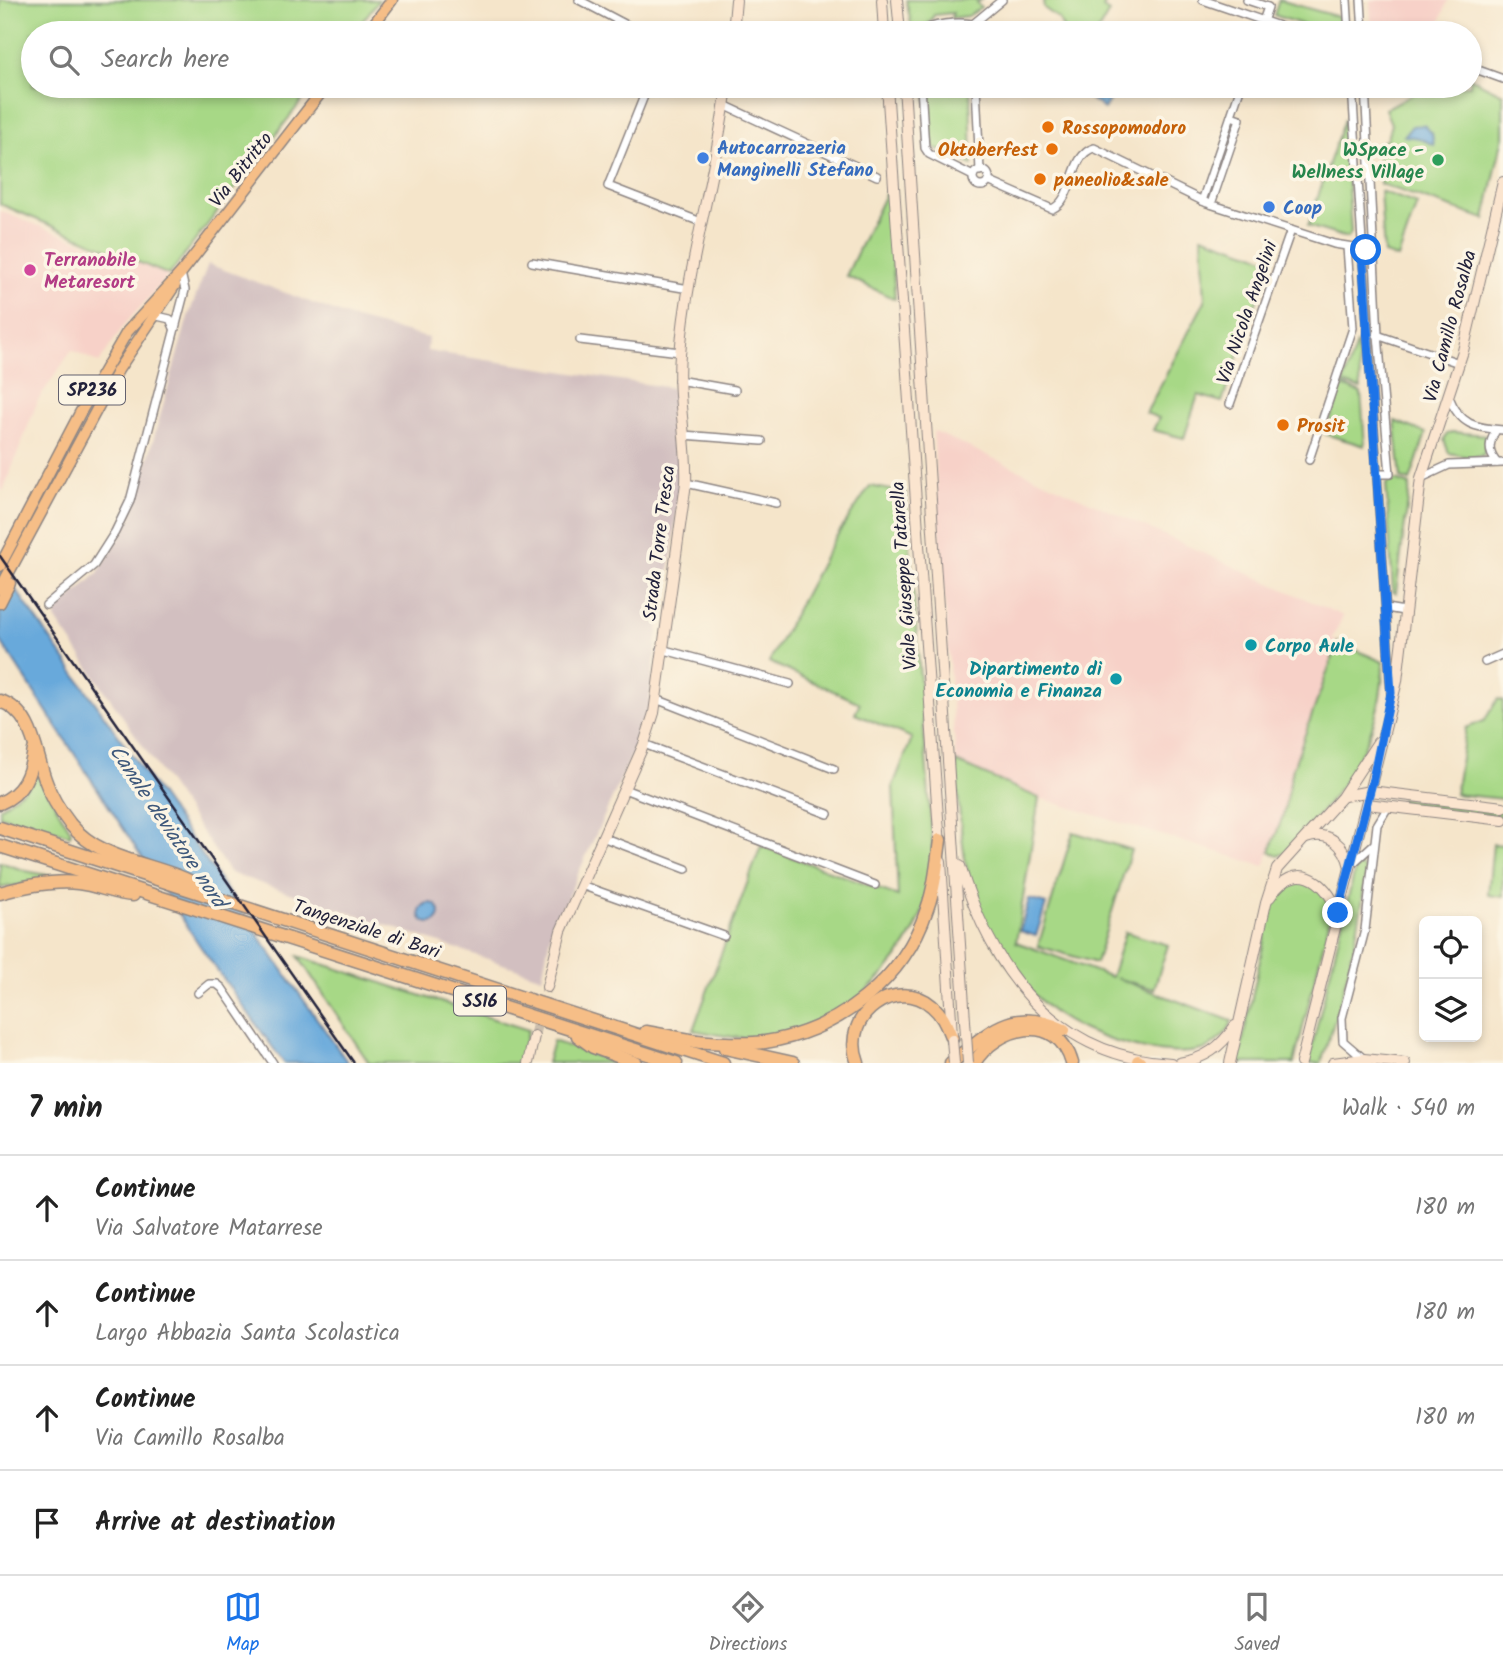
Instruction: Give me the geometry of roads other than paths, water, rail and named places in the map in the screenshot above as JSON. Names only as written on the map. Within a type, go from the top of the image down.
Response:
[{"type":"highway","points":[[1,701],[22,718],[33,734],[47,785],[71,825],[93,844],[145,870]]},
{"type":"highway","points":[[0,803],[24,785],[30,774],[35,746]]},
{"type":"highway","points":[[0,828],[145,870]]},
{"type":"highway","points":[[695,1041],[742,1043],[787,1038],[813,1030],[861,1002],[894,969],[917,935],[928,909],[940,840]]},
{"type":"highway","name":"Tangenziale di Bari","points":[[0,846],[676,1063]]},
{"type":"highway","name":"Tangenziale di Bari","points":[[145,870],[190,880],[219,899],[268,916],[723,1063]]},
{"type":"highway","points":[[0,893],[39,884],[80,883],[118,894],[152,896]]},
{"type":"highway","points":[[858,1063],[853,1050],[856,1024],[866,1011],[894,997],[925,1000],[943,1017],[952,1039]]},
{"type":"highway","points":[[953,1063],[1006,1022],[1038,1021],[1064,1030]]},
{"type":"highway","points":[[566,1028],[593,1047],[636,1063]]},
{"type":"highway","points":[[971,1063],[995,1039],[1009,1031],[1023,1028],[1052,1036],[1066,1048],[1072,1063]]},
{"type":"highway","name":"SS16","points":[[614,1029],[695,1041],[793,1063]]},
{"type":"main road","points":[[375,21],[392,0]]},
{"type":"main road","name":"Via Bitritto","points":[[0,566],[29,523],[118,370],[181,273],[317,98]]},
{"type":"main road","name":"Via Bitritto","points":[[0,589],[29,523],[111,357],[141,314],[181,273]]},
{"type":"main road","points":[[0,553],[9,536],[29,523]]},
{"type":"main road","points":[[0,603],[29,547],[29,523]]},
{"type":"street","points":[[579,0],[619,21]]},
{"type":"street","points":[[734,21],[736,0]]},
{"type":"street","points":[[882,0],[883,21]]},
{"type":"street","points":[[897,0],[899,21]]},
{"type":"street","points":[[977,21],[1002,0]]},
{"type":"street","points":[[1205,0],[1263,21],[1268,7],[1247,0]]},
{"type":"street","points":[[1347,0],[1348,21]]},
{"type":"street","points":[[1361,0],[1362,21]]},
{"type":"street","points":[[1482,71],[1503,79]]},
{"type":"street","points":[[643,98],[607,186],[701,222]]},
{"type":"street","name":"Strada Torre Tresca","points":[[547,987],[561,931],[651,725],[686,483],[678,380],[680,352],[689,289],[725,98]]},
{"type":"street","name":"Viale Giuseppe Tatarella","points":[[888,98],[953,1063]]},
{"type":"street","name":"Viale Giuseppe Tatarella","points":[[905,98],[965,1021],[971,1063]]},
{"type":"street","points":[[921,98],[925,148],[929,154],[977,173],[987,174],[988,181]]},
{"type":"street","points":[[976,98],[978,186],[988,181]]},
{"type":"street","points":[[1202,201],[1237,98]]},
{"type":"street","points":[[1301,1063],[1367,804],[1391,693],[1353,98]]},
{"type":"street","points":[[1367,98],[1378,335],[1390,474],[1376,474]]},
{"type":"street","points":[[724,105],[877,176]]},
{"type":"street","points":[[1211,204],[1240,119],[1231,116]]},
{"type":"street","points":[[988,181],[1052,209],[1061,202],[1084,154],[1094,148],[1202,201],[1347,247],[1373,250]]},
{"type":"street","name":"Via Camillo Rosalba","points":[[1391,693],[1396,681],[1421,478],[1459,362],[1503,181]]},
{"type":"street","name":"Via Nicola Angelini","points":[[1230,404],[1291,230]]},
{"type":"street","points":[[1309,460],[1353,328],[1347,247]]},
{"type":"street","points":[[532,262],[689,289]]},
{"type":"street","points":[[46,605],[94,565],[125,512],[136,482],[186,290],[181,273]]},
{"type":"street","points":[[151,320],[158,316],[170,319],[175,330]]},
{"type":"street","points":[[1353,328],[1366,328],[1378,335],[1459,362]]},
{"type":"street","points":[[580,340],[680,352]]},
{"type":"street","points":[[678,380],[735,390]]},
{"type":"street","points":[[1448,397],[1460,419],[1467,425],[1499,430]]},
{"type":"street","points":[[1499,430],[1489,442],[1490,452],[1500,463]]},
{"type":"street","points":[[683,435],[762,441]]},
{"type":"street","points":[[1421,478],[1437,468],[1449,465],[1500,463]]},
{"type":"street","points":[[686,483],[776,503]]},
{"type":"street","points":[[1386,608],[1404,611]]},
{"type":"street","points":[[661,649],[790,684]]},
{"type":"street","points":[[1485,662],[1503,654]]},
{"type":"street","points":[[656,699],[834,769]]},
{"type":"street","points":[[1230,1063],[1266,903],[1277,869],[1342,797],[1382,736]]},
{"type":"street","points":[[644,744],[828,814]]},
{"type":"street","points":[[624,789],[875,884]]},
{"type":"street","points":[[1342,797],[1350,792],[1370,791],[1503,807]]},
{"type":"street","points":[[1364,1059],[1349,1049],[1343,1041],[1341,1031],[1365,930],[1379,819],[1391,807],[1396,794]]},
{"type":"street","points":[[1367,804],[1503,820]]},
{"type":"street","points":[[1303,839],[1315,835],[1336,841],[1345,851],[1350,868]]},
{"type":"street","points":[[602,837],[686,869]]},
{"type":"street","points":[[1350,868],[1356,858],[1367,853],[1375,841]]},
{"type":"street","points":[[954,849],[969,897],[996,953],[1024,992],[1064,1030],[1139,1062],[1171,1063]]},
{"type":"street","points":[[1266,903],[1283,882],[1297,876],[1311,877],[1324,884],[1332,895],[1338,913]]},
{"type":"street","points":[[581,884],[724,936]]},
{"type":"street","points":[[198,993],[209,984],[217,984],[222,988],[273,1063]]},
{"type":"street","points":[[1179,1063],[1194,1061],[1212,1052],[1225,1041],[1240,1020]]},
{"type":"street","points":[[527,1063],[534,1035]]},
{"type":"street","points":[[1333,1063],[1364,1059],[1405,1063]]},
{"type":"water","points":[[1090,98],[1111,98],[1104,109]]},
{"type":"water","points":[[1424,125],[1432,133],[1434,145],[1419,138],[1404,136],[1412,126]]},
{"type":"water","name":"Canale deviatore nord","points":[[0,567],[348,1063],[284,1063],[200,946],[0,640]]},
{"type":"water","points":[[1029,899],[1046,904],[1036,936],[1020,931]]},
{"type":"water","points":[[430,903],[437,906],[440,913],[437,920],[430,923],[423,920],[420,913],[423,906]]},
{"type":"tunnel","points":[[534,1036],[547,987]]},
{"type":"railway","points":[[0,556],[354,1063]]},
{"type":"place","name":"Rossopomodoro","points":[[1048,127]]},
{"type":"place","name":"Oktoberfest","points":[[1052,149]]},
{"type":"place","name":"Autocarrozzeria Manginelli Stefano","points":[[703,158]]},
{"type":"place","name":"WSpace - Wellness Village","points":[[1438,160]]},
{"type":"place","name":"paneolio&sale","points":[[1040,179]]},
{"type":"place","name":"Coop","points":[[1269,207]]},
{"type":"place","name":"Terranobile Metaresort","points":[[30,270]]},
{"type":"place","name":"Prosit","points":[[1283,425]]},
{"type":"place","name":"Corpo Aule","points":[[1251,645]]},
{"type":"place","name":"Dipartimento di Economia e Finanza","points":[[1116,679]]}]
